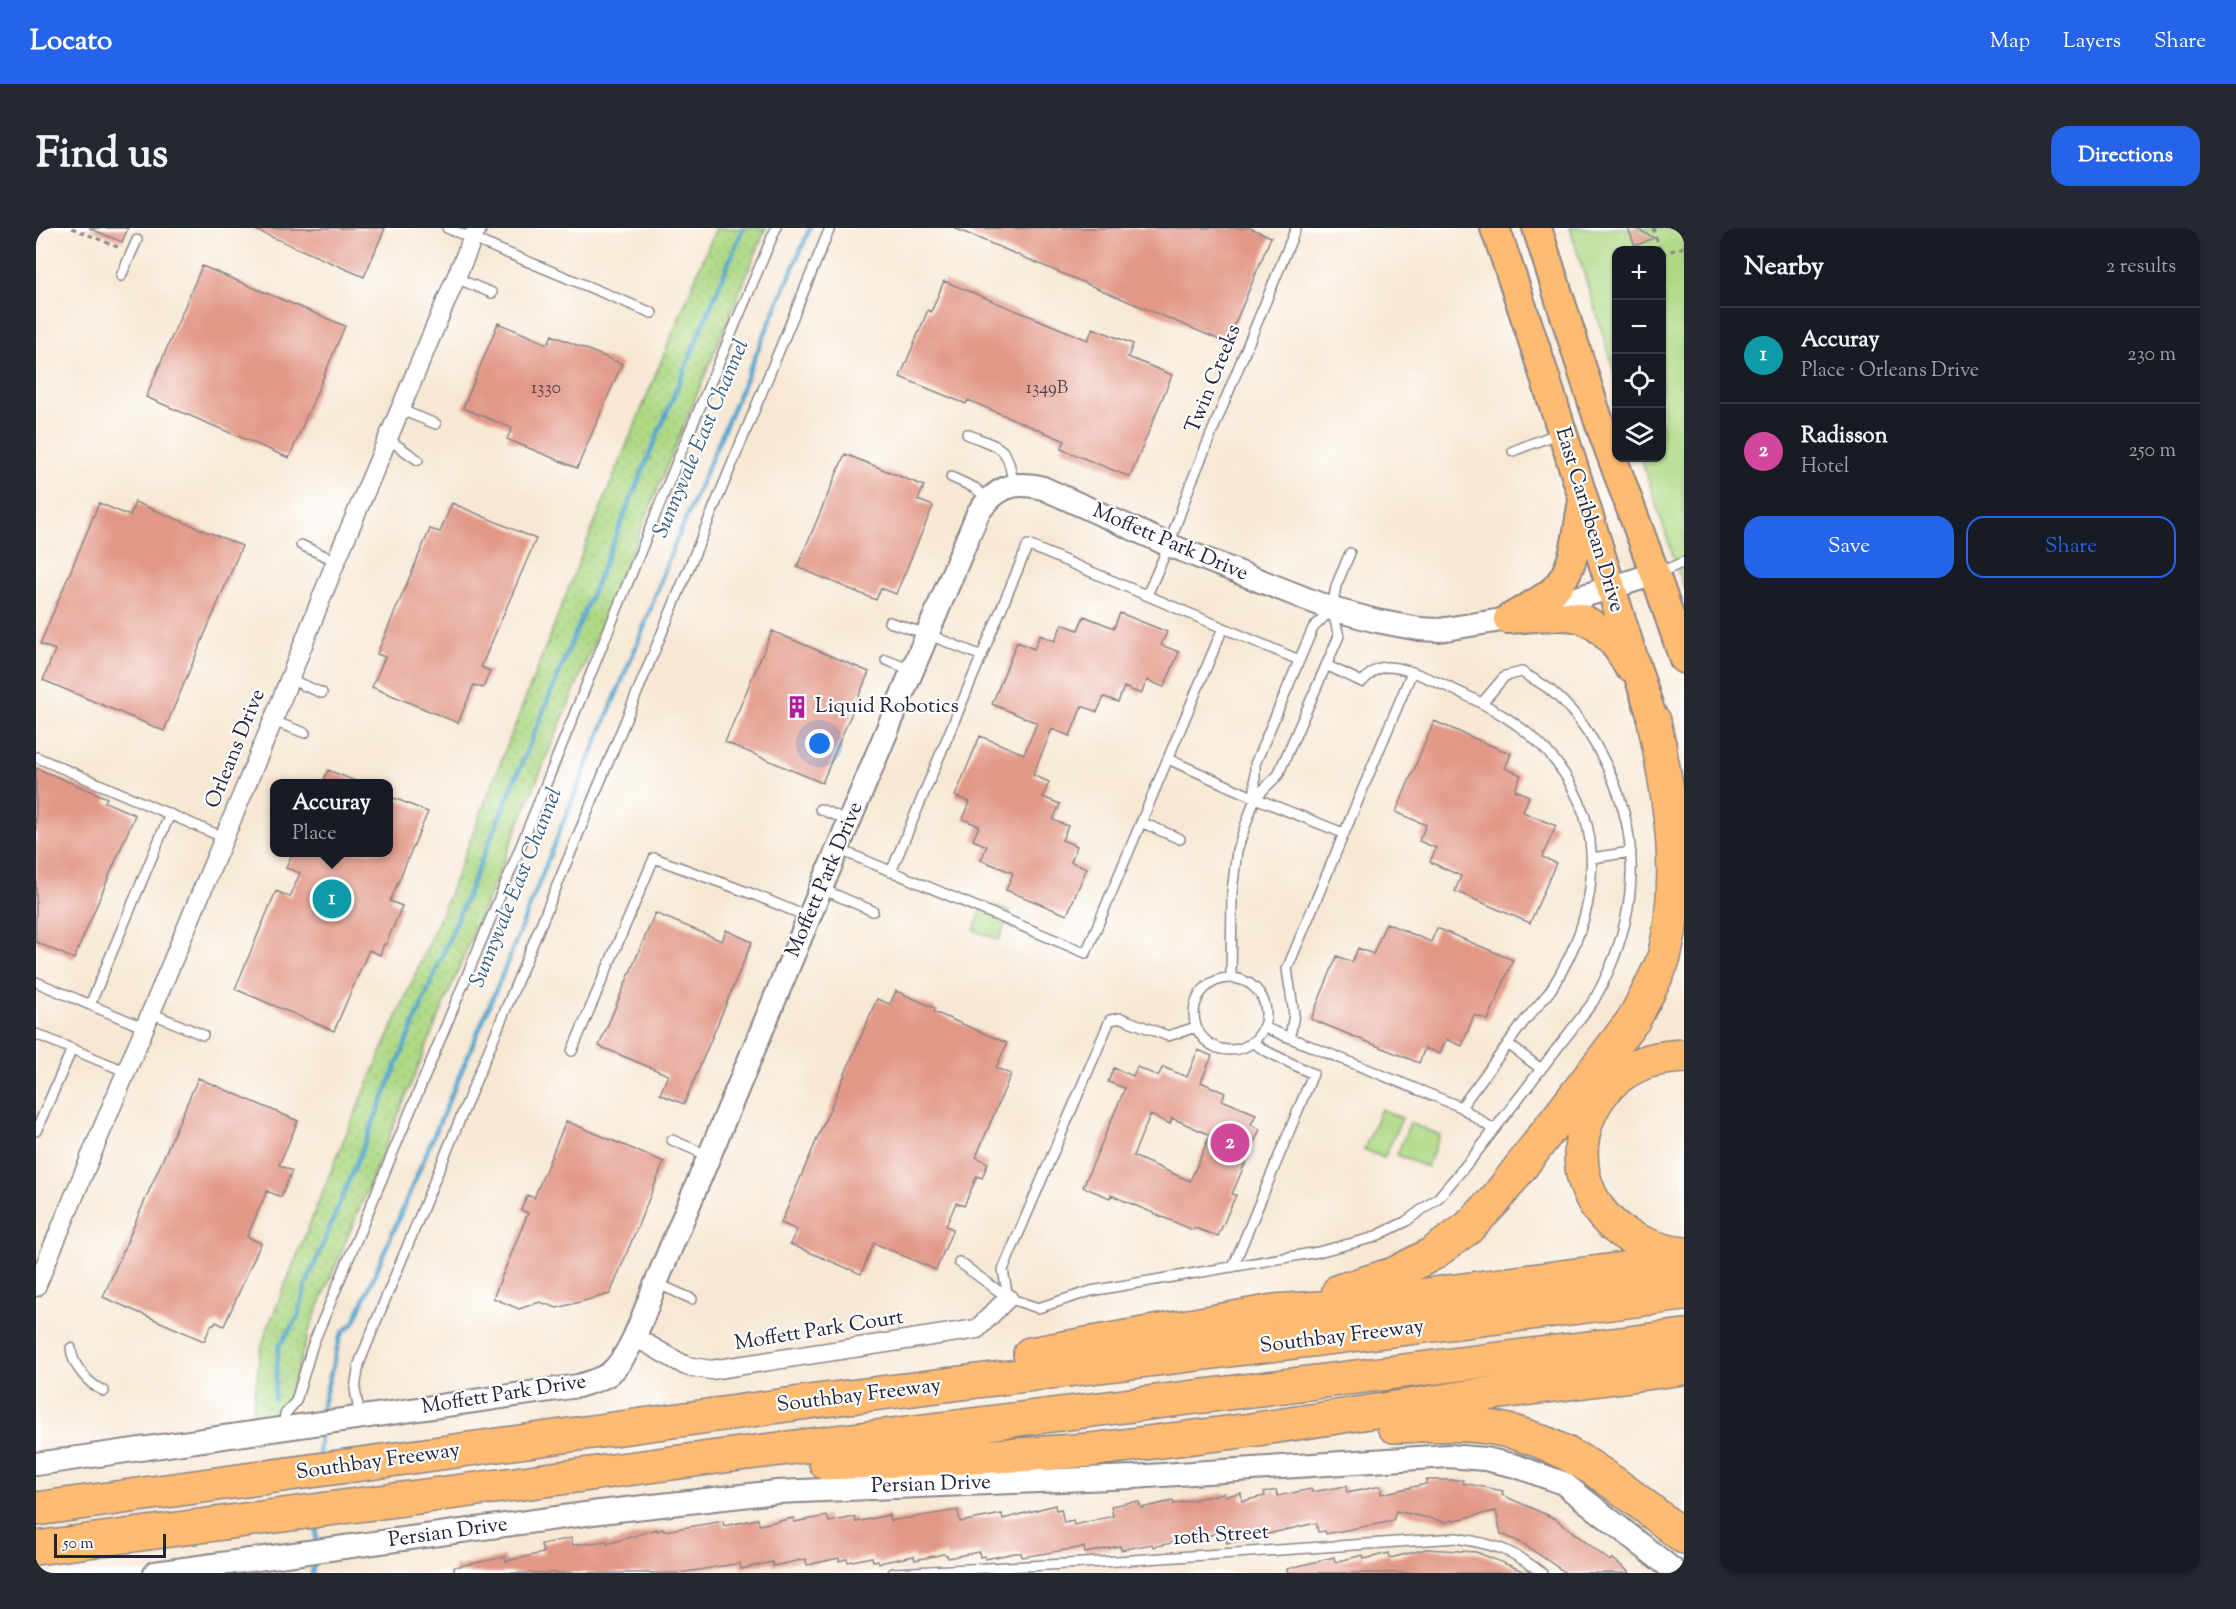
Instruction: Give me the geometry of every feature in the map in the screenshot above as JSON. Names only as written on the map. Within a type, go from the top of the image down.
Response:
[{"type":"highway","points":[[1274,1311],[1313,1297],[1394,1274],[1432,1254],[1468,1228],[1496,1199],[1634,1019],[1652,986],[1664,956],[1672,926],[1677,892],[1678,855],[1674,821],[1654,721]]},
{"type":"highway","points":[[1684,1056],[1645,1062],[1621,1076],[1597,1102],[1583,1134],[1580,1148],[1590,1197],[1605,1220],[1631,1238],[1653,1248],[1684,1254]]},
{"type":"highway","points":[[816,1401],[951,1368],[1274,1311],[1335,1307],[1684,1262]]},
{"type":"highway","name":"Southbay Freeway","points":[[36,1509],[816,1401],[1684,1294]]},
{"type":"highway","name":"Southbay Freeway","points":[[36,1548],[732,1455],[1684,1336]]},
{"type":"highway","points":[[732,1455],[818,1463],[1090,1450],[1251,1430],[1684,1368]]},
{"type":"highway","points":[[1251,1430],[1465,1425],[1498,1429],[1531,1437],[1567,1452],[1603,1474],[1684,1537]]},
{"type":"main road","name":"East Caribbean Drive","points":[[1495,228],[1519,296],[1610,589],[1684,811]]},
{"type":"main road","name":"East Caribbean Drive","points":[[1537,228],[1598,419],[1684,659]]},
{"type":"main road","points":[[1508,619],[1553,591],[1563,578],[1571,564],[1583,501]]},
{"type":"main road","points":[[1508,619],[1576,616],[1596,627],[1622,655],[1654,721]]},
{"type":"street","name":"Orleans Drive","points":[[36,1287],[40,1267],[127,1072],[273,722],[336,561],[475,234]]},
{"type":"street","name":"Moffett Park Drive","points":[[1013,486],[1029,484],[1043,488],[1169,545],[1332,609],[1377,621],[1429,629],[1467,627],[1508,619],[1655,574]]},
{"type":"street","points":[[988,499],[998,491],[1013,486]]},
{"type":"street","name":"Moffett Park Drive","points":[[36,1464],[578,1386],[609,1374],[620,1361],[656,1284],[978,513],[988,499]]},
{"type":"street","name":"Moffett Park Court","points":[[633,1336],[686,1366],[711,1370],[977,1329],[1008,1298]]},
{"type":"street","name":"Persian Drive","points":[[155,1573],[600,1512],[777,1492],[1133,1477],[1448,1456],[1485,1459],[1516,1466],[1563,1484],[1677,1573]]},
{"type":"lane","points":[[447,228],[475,234],[652,313]]},
{"type":"lane","points":[[287,1428],[285,1414],[297,1401],[313,1344],[511,870],[681,452],[776,228]]},
{"type":"lane","points":[[353,1419],[355,1389],[360,1364],[375,1324],[831,228]]},
{"type":"lane","name":"Twin Creeks","points":[[1147,595],[1296,228]]},
{"type":"lane","points":[[121,276],[137,240]]},
{"type":"lane","points":[[456,278],[492,293]]},
{"type":"lane","points":[[401,410],[436,424]]},
{"type":"lane","points":[[1513,451],[1561,432]]},
{"type":"lane","points":[[967,434],[1004,450],[1011,463],[1013,486]]},
{"type":"lane","points":[[388,439],[418,460]]},
{"type":"lane","points":[[951,477],[975,488],[988,499]]},
{"type":"lane","points":[[301,545],[336,561]]},
{"type":"lane","points":[[891,872],[1028,545],[1299,660]]},
{"type":"lane","points":[[1255,798],[1278,775],[1339,636],[1332,609],[1336,586],[1350,553]]},
{"type":"lane","points":[[1655,574],[1684,562]]},
{"type":"lane","points":[[1231,978],[1232,892],[1237,850],[1255,798],[1256,764],[1313,628],[1332,609]]},
{"type":"lane","points":[[889,622],[982,656]]},
{"type":"lane","points":[[838,849],[1086,953],[1223,628]]},
{"type":"lane","points":[[886,660],[912,670]]},
{"type":"lane","points":[[1326,665],[1362,682],[1375,670],[1386,667],[1412,672],[1482,703],[1521,729],[1556,761],[1586,814],[1592,848],[1591,879],[1585,914],[1576,942],[1551,989],[1461,1107]]},
{"type":"lane","points":[[1290,1038],[1294,1014],[1287,969],[1412,672]]},
{"type":"lane","points":[[959,1262],[1008,1298],[1038,1308],[1091,1291],[1318,1252],[1372,1239],[1405,1222],[1438,1198],[1593,1002],[1608,975],[1628,909],[1631,852],[1628,824],[1611,772],[1588,731],[1550,690],[1522,672],[1505,676],[1482,703]]},
{"type":"lane","points":[[289,679],[322,693]]},
{"type":"lane","points":[[273,722],[305,734]]},
{"type":"lane","points":[[36,757],[225,838]]},
{"type":"lane","points":[[1168,759],[1255,798],[1343,833]]},
{"type":"lane","points":[[820,809],[849,821]]},
{"type":"lane","points":[[90,1005],[170,814]]},
{"type":"lane","points":[[1141,822],[1180,839]]},
{"type":"lane","points":[[1592,858],[1631,852]]},
{"type":"lane","points":[[572,1051],[654,858],[755,895],[809,918]]},
{"type":"lane","points":[[821,888],[873,911]]},
{"type":"lane","points":[[1231,978],[1242,980],[1260,994],[1265,1005],[1266,1016],[1263,1027],[1252,1042],[1232,1050],[1210,1044],[1202,1037],[1196,1027],[1194,1016],[1195,1004],[1200,993],[1219,980],[1231,978]]},
{"type":"lane","points":[[36,982],[90,1005],[203,1035]]},
{"type":"lane","points":[[1008,1298],[1003,1270],[1110,1020],[1121,1018],[1168,1036],[1196,1027]]},
{"type":"lane","points":[[1263,1027],[1461,1107],[1494,1130]]},
{"type":"lane","points":[[36,1034],[127,1072]]},
{"type":"lane","points":[[1233,1267],[1313,1074],[1252,1042]]},
{"type":"lane","points":[[1508,1044],[1541,1069]]},
{"type":"lane","points":[[36,1131],[72,1049]]},
{"type":"lane","points":[[672,1140],[709,1156]]},
{"type":"lane","points":[[656,1284],[692,1299]]},
{"type":"lane","points":[[71,1348],[72,1358],[93,1387],[104,1391]]},
{"type":"lane","name":"10th Street","points":[[893,1573],[1103,1562],[1456,1538],[1496,1545],[1521,1557],[1542,1573]]},
{"type":"path","points":[[72,228],[131,253]]},
{"type":"path","points":[[1653,228],[1659,246]]},
{"type":"path","points":[[1666,253],[1684,247]]},
{"type":"green space","points":[[716,228],[766,228],[311,1325],[289,1397],[274,1415],[252,1417],[260,1353],[267,1330],[342,1144],[441,915],[582,554]]},
{"type":"green space","points":[[1570,228],[1684,228],[1684,589],[1642,462],[1666,462],[1666,246],[1612,246],[1612,364]]},
{"type":"green space","points":[[985,902],[1010,912],[999,940],[974,930]]},
{"type":"green space","points":[[1381,1109],[1402,1118],[1384,1158],[1364,1149]]},
{"type":"green space","points":[[1410,1123],[1440,1135],[1427,1167],[1397,1155]]},
{"type":"building","points":[[89,228],[128,228],[122,242]]},
{"type":"building","points":[[251,228],[385,228],[364,277]]},
{"type":"building","points":[[954,228],[1250,228],[1271,237],[1227,343]]},
{"type":"building","points":[[1628,228],[1635,228],[1654,238],[1635,246]]},
{"type":"building","points":[[202,266],[345,326],[289,458],[146,397]]},
{"type":"building","points":[[944,281],[1088,340],[1093,328],[1133,344],[1128,357],[1172,375],[1130,477],[1061,449],[1065,441],[968,400],[966,404],[900,377],[928,310],[931,312]]},
{"type":"building","points":[[498,323],[548,344],[552,335],[622,364],[577,468],[507,439],[512,428],[463,408]]},
{"type":"building","points":[[845,454],[924,486],[918,500],[933,506],[896,594],[881,588],[876,600],[797,567]]},
{"type":"building","points":[[135,502],[242,546],[164,731],[43,680],[55,650],[40,644],[99,503],[130,516]]},
{"type":"building","points":[[452,503],[536,539],[481,667],[490,671],[483,688],[474,685],[458,723],[372,687],[385,657],[377,654],[430,529],[440,532]]},
{"type":"building","points":[[1120,613],[1167,632],[1161,645],[1179,652],[1164,687],[1147,680],[1141,694],[1124,687],[1118,702],[1104,697],[1097,712],[1082,706],[1070,736],[1052,729],[1033,775],[1049,782],[1043,797],[1060,804],[1053,820],[1068,826],[1062,840],[1077,846],[1071,862],[1087,868],[1067,915],[1006,890],[1013,873],[981,860],[987,846],[973,840],[979,826],[963,819],[970,802],[955,796],[980,736],[1024,754],[1037,723],[992,704],[1017,642],[1034,649],[1040,635],[1055,641],[1062,624],[1078,630],[1084,616],[1114,628]]},
{"type":"building","name":"Liquid Robotics","points":[[772,631],[869,672],[822,783],[725,742]]},
{"type":"building","points":[[1434,721],[1511,754],[1505,768],[1521,775],[1515,790],[1529,796],[1523,812],[1556,826],[1542,857],[1556,863],[1530,923],[1455,891],[1461,876],[1430,862],[1436,848],[1419,841],[1426,825],[1396,812]]},
{"type":"building","points":[[36,768],[107,798],[105,802],[135,815],[74,959],[36,942]]},
{"type":"building","points":[[328,770],[350,779],[324,779]]},
{"type":"building","points":[[393,798],[428,812],[390,901],[402,906],[386,944],[380,955],[369,950],[334,1031],[235,989],[276,891],[290,897],[300,873],[286,868],[291,857],[393,857]]},
{"type":"building","points":[[655,913],[722,941],[726,930],[752,942],[684,1104],[660,1094],[668,1075],[599,1046]]},
{"type":"building","points":[[1386,923],[1431,942],[1437,928],[1513,960],[1488,1020],[1474,1015],[1462,1046],[1446,1039],[1440,1054],[1425,1048],[1419,1063],[1311,1019],[1337,956],[1352,962],[1358,948],[1373,954]]},
{"type":"building","points":[[896,991],[935,1008],[934,1012],[1007,1043],[996,1068],[1011,1074],[976,1157],[988,1163],[982,1178],[977,1176],[964,1206],[956,1203],[946,1226],[953,1229],[936,1270],[874,1243],[861,1274],[790,1244],[797,1230],[781,1223],[877,999],[890,1004]]},
{"type":"building","points":[[1198,1050],[1212,1056],[1201,1082],[1225,1093],[1222,1100],[1256,1114],[1251,1125],[1260,1129],[1232,1194],[1236,1195],[1218,1236],[1194,1228],[1193,1230],[1111,1195],[1110,1198],[1083,1187],[1125,1088],[1108,1082],[1114,1068],[1133,1076],[1137,1067],[1158,1076],[1163,1067],[1187,1077]],"holes":[[[1150,1115],[1170,1124],[1172,1118],[1210,1135],[1190,1181],[1133,1156]]]},
{"type":"building","points":[[198,1078],[298,1121],[279,1165],[292,1171],[281,1197],[267,1191],[247,1237],[261,1243],[224,1326],[216,1322],[212,1324],[204,1341],[103,1297]]},
{"type":"building","points":[[566,1121],[664,1162],[610,1294],[557,1308],[540,1302],[519,1309],[493,1298],[528,1213],[521,1210],[527,1195],[534,1198]]},
{"type":"building","points":[[1426,1480],[1463,1480],[1463,1483],[1503,1491],[1502,1495],[1556,1519],[1610,1561],[1612,1558],[1630,1573],[1566,1573],[1522,1543],[1501,1534],[1496,1511],[1446,1522],[1396,1511],[1393,1521],[1326,1534],[1325,1531],[1318,1532],[1316,1523],[1227,1543],[1224,1532],[1153,1547],[1152,1544],[1121,1550],[1120,1546],[1085,1553],[1084,1547],[1022,1557],[1021,1553],[1015,1553],[985,1559],[985,1556],[980,1557],[979,1552],[948,1558],[943,1554],[915,1560],[914,1556],[879,1563],[878,1560],[873,1561],[872,1557],[848,1562],[847,1559],[839,1561],[839,1558],[807,1565],[806,1559],[773,1566],[772,1562],[741,1569],[740,1563],[680,1573],[454,1573],[454,1567],[505,1557],[506,1561],[543,1553],[541,1544],[571,1538],[573,1545],[607,1541],[607,1544],[657,1529],[657,1531],[663,1529],[664,1531],[723,1521],[724,1526],[758,1519],[759,1525],[794,1518],[794,1522],[827,1516],[829,1522],[855,1517],[856,1522],[889,1515],[890,1521],[958,1510],[960,1522],[1002,1514],[1003,1519],[1055,1505],[1056,1510],[1061,1509],[1064,1523],[1073,1521],[1074,1525],[1113,1516],[1111,1506],[1131,1502],[1139,1502],[1141,1508],[1173,1501],[1174,1504],[1224,1493],[1225,1496],[1241,1493],[1242,1501],[1265,1496],[1264,1492],[1276,1490],[1278,1496],[1311,1489],[1312,1492],[1346,1486],[1347,1493],[1381,1486],[1381,1494],[1426,1484]]},
{"type":"building","points":[[1426,1549],[1476,1552],[1528,1573],[1288,1573],[1287,1569],[1334,1557],[1335,1562],[1363,1555],[1364,1559],[1389,1553],[1390,1558]]},
{"type":"waterway","points":[[274,1400],[279,1346],[298,1317],[306,1285],[743,228]]},
{"type":"waterway","name":"Sunnyvale East Channel","points":[[320,1415],[340,1337],[354,1323],[501,978],[642,632],[669,558],[810,228]]},
{"type":"waterway","name":"Sunnyvale East Channel","points":[[319,1457],[320,1429]]},
{"type":"waterway","name":"Sunnyvale East Channel","points":[[316,1544],[317,1522]]},
{"type":"waterway","name":"Sunnyvale East Channel","points":[[312,1573],[315,1558]]},
{"type":"place","name":"Liquid Robotics","points":[[797,707]]},
{"type":"place","name":"Accuray","points":[[332,899]]},
{"type":"place","name":"Radisson","points":[[1230,1143]]}]
